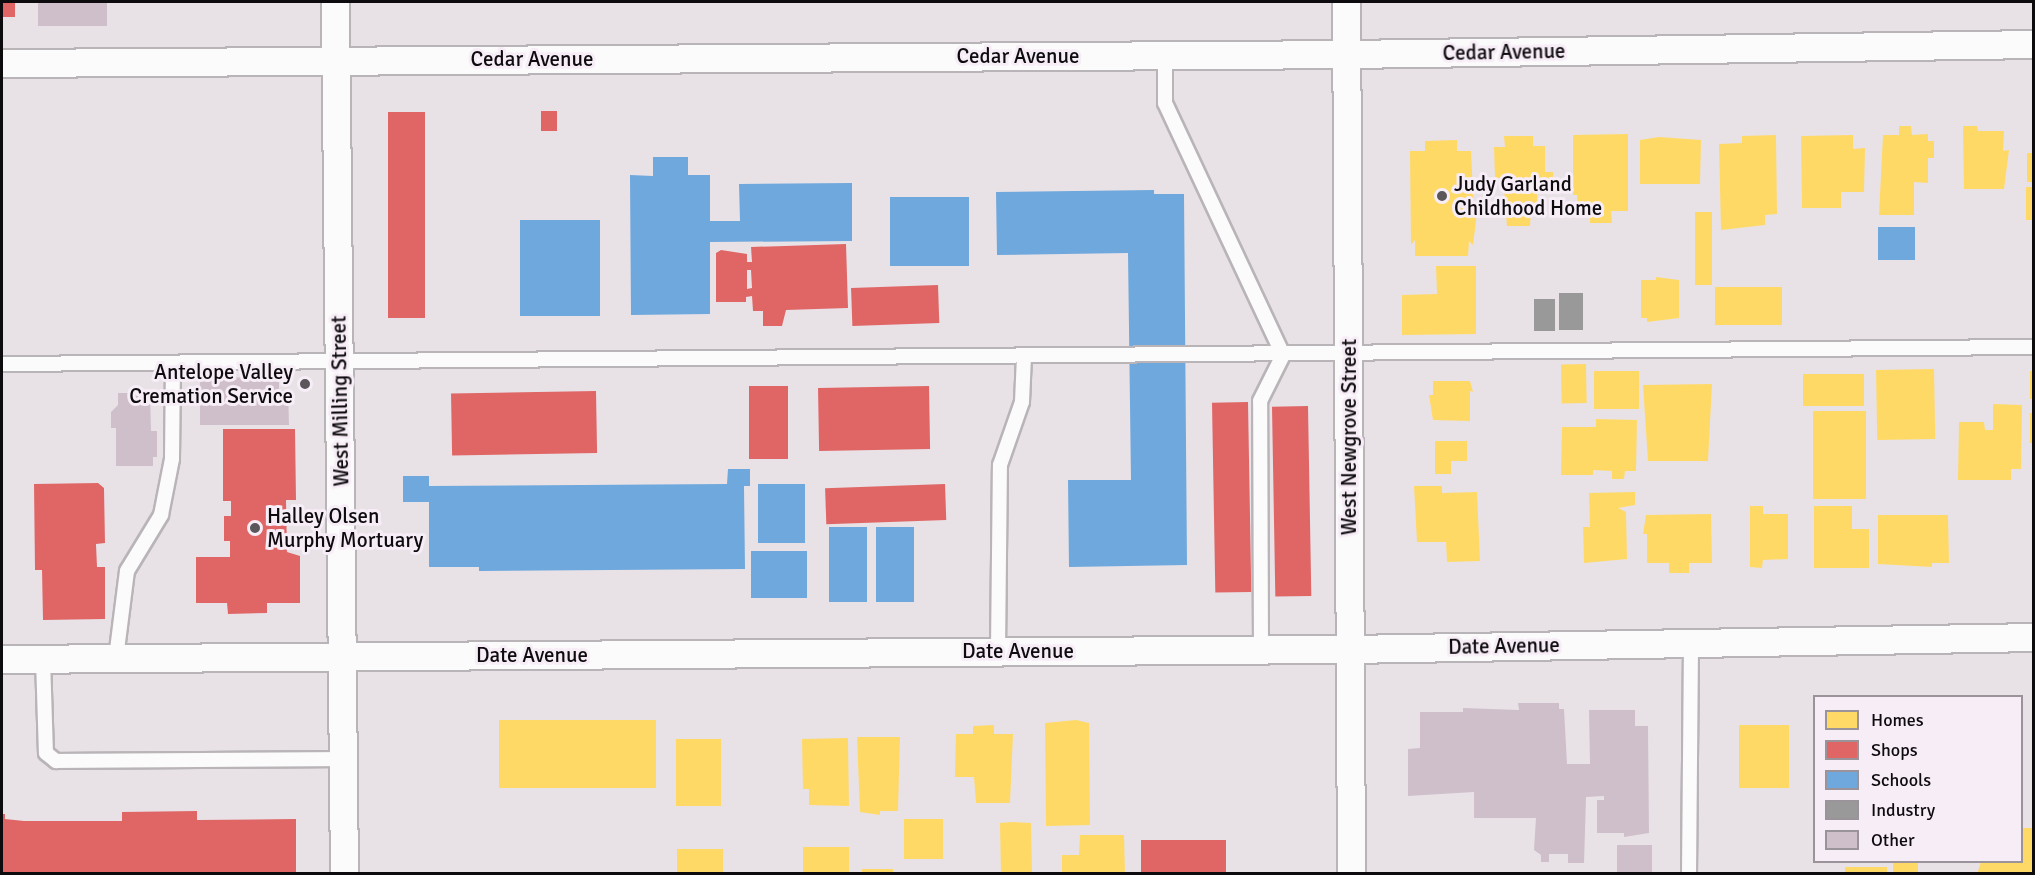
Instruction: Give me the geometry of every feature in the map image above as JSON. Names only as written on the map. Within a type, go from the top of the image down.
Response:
[{"type":"street","name":"West Milling Street","points":[[335,2],[344,873]]},
{"type":"street","name":"West Newgrove Street","points":[[1346,2],[1350,354],[1348,649],[1351,873]]},
{"type":"street","name":"Cedar Avenue","points":[[2,63],[1347,54],[2034,44]]},
{"type":"street","name":"Date Avenue","points":[[2,659],[1348,649],[2034,637]]},
{"type":"lane","points":[[1165,55],[1165,103],[1283,355]]},
{"type":"lane","points":[[2,364],[2034,347]]},
{"type":"lane","points":[[1261,649],[1260,401],[1283,355]]},
{"type":"lane","points":[[998,651],[1000,465],[1022,402],[1024,357]]},
{"type":"lane","points":[[116,658],[127,571],[161,515],[172,459],[173,364]]},
{"type":"lane","points":[[1689,873],[1690,643]]},
{"type":"lane","points":[[43,659],[46,753],[56,760],[343,759]]},
{"type":"building: Homes","points":[[1899,126],[1911,126],[1912,135],[1928,134],[1928,141],[1934,141],[1934,158],[1928,158],[1928,183],[1914,182],[1914,215],[1879,215],[1883,135],[1899,135]]},
{"type":"building: Homes","points":[[1963,126],[1977,126],[1978,131],[2004,131],[2003,151],[2009,150],[2004,189],[1964,189]]},
{"type":"building: Homes","points":[[1628,134],[1628,211],[1611,211],[1612,223],[1590,223],[1590,211],[1578,211],[1577,195],[1573,195],[1573,135]]},
{"type":"building: Homes","points":[[1776,135],[1777,214],[1765,215],[1765,225],[1721,230],[1719,144],[1742,143],[1742,136]]},
{"type":"building: Homes","points":[[1853,135],[1853,149],[1865,148],[1864,192],[1841,192],[1841,208],[1802,208],[1801,136]]},
{"type":"building: Homes","points":[[1504,136],[1533,136],[1533,146],[1545,146],[1545,172],[1553,172],[1553,193],[1537,193],[1537,211],[1531,210],[1530,226],[1507,226],[1503,178],[1495,178],[1494,147],[1505,147]]},
{"type":"building: Homes","points":[[1659,137],[1701,140],[1700,184],[1640,184],[1640,140]]},
{"type":"building: Homes","name":"Judy Garland Childhood Home","points":[[1457,140],[1457,151],[1471,151],[1474,213],[1477,213],[1473,245],[1469,241],[1468,256],[1415,256],[1415,240],[1411,245],[1410,151],[1425,151],[1425,141]]},
{"type":"building: Homes","points":[[2027,153],[2034,153],[2034,182],[2027,182]]},
{"type":"building: Homes","points":[[2026,187],[2034,187],[2034,220],[2026,220]]},
{"type":"building: Homes","points":[[1695,212],[1712,212],[1712,285],[1695,285]]},
{"type":"building: Homes","points":[[1436,266],[1476,266],[1476,334],[1402,335],[1402,295],[1437,294]]},
{"type":"building: Homes","points":[[1656,277],[1679,280],[1679,318],[1647,322],[1647,318],[1641,318],[1641,280],[1656,280]]},
{"type":"building: Homes","points":[[1715,287],[1782,287],[1782,325],[1715,325]]},
{"type":"building: Homes","points":[[1561,364],[1586,364],[1587,403],[1562,403]]},
{"type":"building: Homes","points":[[1934,369],[1935,439],[1877,440],[1876,370]]},
{"type":"building: Homes","points":[[1594,371],[1639,371],[1639,409],[1594,409]]},
{"type":"building: Homes","points":[[2030,371],[2034,371],[2034,399],[2030,399]]},
{"type":"building: Homes","points":[[1803,374],[1864,374],[1864,406],[1803,406]]},
{"type":"building: Homes","points":[[1433,381],[1470,381],[1473,392],[1470,391],[1470,421],[1433,420],[1429,395],[1433,395]]},
{"type":"building: Homes","points":[[1712,384],[1708,461],[1648,461],[1643,385]]},
{"type":"building: Homes","points":[[1993,404],[2022,405],[2021,469],[2011,469],[2011,480],[1958,480],[1959,422],[1984,422],[1985,430],[1993,430]]},
{"type":"building: Homes","points":[[1813,411],[1866,411],[1866,499],[1813,499]]},
{"type":"building: Homes","points":[[2030,413],[2034,413],[2034,443],[2030,443]]},
{"type":"building: Homes","points":[[1596,419],[1637,420],[1636,471],[1625,471],[1624,479],[1612,479],[1612,471],[1593,470],[1593,475],[1561,475],[1562,427],[1596,427]]},
{"type":"building: Homes","points":[[1435,441],[1467,441],[1467,461],[1451,461],[1451,474],[1435,474]]},
{"type":"building: Homes","points":[[1414,486],[1442,486],[1442,493],[1477,492],[1480,561],[1447,562],[1446,542],[1417,542]]},
{"type":"building: Homes","points":[[1635,492],[1635,505],[1618,508],[1626,512],[1627,559],[1584,563],[1583,527],[1590,527],[1589,493]]},
{"type":"building: Homes","points":[[1750,506],[1763,506],[1763,514],[1788,514],[1788,559],[1763,560],[1762,568],[1750,567]]},
{"type":"building: Homes","points":[[1814,506],[1852,506],[1852,529],[1869,529],[1869,568],[1814,568]]},
{"type":"building: Homes","points":[[1711,514],[1712,563],[1689,563],[1689,573],[1669,573],[1669,563],[1647,563],[1647,534],[1643,534],[1646,515]]},
{"type":"building: Homes","points":[[1878,515],[1948,515],[1949,563],[1932,563],[1932,567],[1878,564]]},
{"type":"building: Homes","points":[[499,720],[656,720],[656,788],[499,788]]},
{"type":"building: Homes","points":[[1076,720],[1089,723],[1090,825],[1046,826],[1045,723]]},
{"type":"building: Homes","points":[[994,725],[994,734],[1013,734],[1010,803],[976,803],[974,777],[955,777],[956,734],[973,734],[973,726]]},
{"type":"building: Homes","points":[[1739,725],[1789,725],[1789,788],[1739,788]]},
{"type":"building: Homes","points":[[857,737],[900,737],[898,811],[880,811],[880,815],[860,812]]},
{"type":"building: Homes","points":[[848,738],[849,806],[809,805],[809,789],[803,789],[802,739]]},
{"type":"building: Homes","points":[[676,739],[721,739],[721,806],[676,806]]},
{"type":"building: Homes","points":[[904,819],[943,819],[943,859],[904,859]]},
{"type":"building: Homes","points":[[1000,823],[1031,823],[1032,874],[1001,874]]},
{"type":"building: Homes","points":[[2023,828],[2034,828],[2034,874],[1977,874],[1981,863],[2023,863]]},
{"type":"building: Homes","points":[[1080,835],[1124,835],[1125,874],[1062,874],[1062,855],[1079,855]]},
{"type":"building: Homes","points":[[803,847],[849,847],[849,874],[803,874]]},
{"type":"building: Homes","points":[[677,849],[723,849],[723,874],[677,874]]},
{"type":"building: Homes","points":[[1893,863],[1918,863],[1918,874],[1893,874]]},
{"type":"building: Homes","points":[[1845,867],[1887,867],[1887,874],[1845,874]]},
{"type":"building: Homes","points":[[862,869],[893,869],[893,874],[862,874]]},
{"type":"building: Shops","points":[[2,2],[15,2],[15,17],[2,17]]},
{"type":"building: Shops","points":[[541,111],[557,111],[557,131],[541,131]]},
{"type":"building: Shops","points":[[388,112],[425,112],[425,318],[388,318]]},
{"type":"building: Shops","points":[[846,244],[848,308],[786,310],[782,326],[763,326],[763,311],[753,311],[752,296],[746,297],[746,302],[716,302],[716,253],[721,250],[747,254],[747,262],[752,262],[751,247]],"holes":[[[747,270],[751,270],[752,288],[747,289]]]},
{"type":"building: Shops","points":[[938,285],[939,323],[852,326],[851,288]]},
{"type":"building: Shops","points":[[749,386],[788,386],[788,459],[749,459]]},
{"type":"building: Shops","points":[[929,386],[930,449],[819,451],[818,388]]},
{"type":"building: Shops","points":[[596,391],[597,453],[452,456],[451,394]]},
{"type":"building: Shops","points":[[1248,402],[1251,592],[1215,593],[1212,403]]},
{"type":"building: Shops","points":[[1308,406],[1311,596],[1275,597],[1272,407]]},
{"type":"building: Shops","name":"Halley Olsen Murphy Mortuary","points":[[223,429],[295,429],[296,500],[286,500],[287,552],[300,556],[300,603],[267,603],[267,613],[228,614],[227,603],[196,603],[196,557],[230,557],[230,541],[224,541],[224,516],[231,516],[231,501],[223,501]]},
{"type":"building: Shops","points":[[98,483],[104,488],[105,543],[96,544],[97,567],[105,567],[105,619],[43,620],[42,570],[35,570],[34,484]]},
{"type":"building: Shops","points":[[945,484],[946,520],[826,524],[825,488]]},
{"type":"building: Shops","points":[[197,811],[197,820],[296,819],[296,874],[2,874],[2,814],[5,814],[5,819],[24,821],[122,821],[122,812]]},
{"type":"building: Shops","points":[[1141,840],[1226,840],[1226,874],[1141,874]]},
{"type":"building: Schools","points":[[653,157],[688,157],[688,175],[710,175],[710,221],[740,221],[739,184],[852,183],[852,241],[710,242],[710,314],[631,315],[630,175],[653,176]]},
{"type":"building: Schools","points":[[1154,190],[1154,194],[1184,194],[1187,565],[1069,567],[1068,480],[1131,480],[1128,253],[997,255],[996,192]]},
{"type":"building: Schools","points":[[890,197],[969,197],[969,266],[890,266]]},
{"type":"building: Schools","points":[[520,220],[600,220],[600,316],[520,316]]},
{"type":"building: Schools","points":[[1878,227],[1915,227],[1915,260],[1878,260]]},
{"type":"building: Schools","points":[[728,469],[750,469],[750,486],[744,486],[745,569],[479,571],[479,567],[429,567],[429,502],[403,502],[403,476],[429,476],[429,486],[727,484]]},
{"type":"building: Schools","points":[[758,484],[805,484],[805,543],[758,543]]},
{"type":"building: Schools","points":[[829,527],[867,527],[867,602],[829,602]]},
{"type":"building: Schools","points":[[876,527],[914,527],[914,602],[876,602]]},
{"type":"building: Schools","points":[[751,551],[807,551],[807,598],[751,598]]},
{"type":"building: Industry","points":[[1559,293],[1583,293],[1583,330],[1559,330]]},
{"type":"building: Industry","points":[[1534,299],[1555,299],[1555,331],[1534,331]]},
{"type":"building: Other","points":[[38,2],[107,2],[107,26],[38,26]]},
{"type":"building: Other","points":[[279,377],[279,390],[288,390],[289,425],[200,425],[200,378]]},
{"type":"building: Other","points":[[118,393],[150,393],[151,431],[157,431],[157,457],[153,457],[153,466],[116,466],[116,428],[111,428],[111,412],[118,405]]},
{"type":"building: Other","points":[[1518,703],[1559,703],[1559,709],[1564,709],[1567,764],[1590,764],[1589,710],[1635,710],[1635,726],[1648,726],[1649,833],[1624,837],[1624,833],[1597,833],[1597,800],[1604,800],[1604,796],[1586,797],[1584,863],[1568,863],[1568,854],[1549,854],[1549,862],[1541,862],[1541,855],[1534,850],[1536,818],[1474,818],[1474,792],[1408,796],[1408,749],[1420,748],[1420,712],[1463,712],[1463,708],[1519,710]]},
{"type":"building: Other","points":[[1617,845],[1652,845],[1652,874],[1617,874]]},
{"type":"place","name":"Judy Garland Childhood Home","points":[[1442,196]]},
{"type":"place","name":"Antelope Valley Cremation Service","points":[[305,384]]},
{"type":"place","name":"Halley Olsen Murphy Mortuary","points":[[255,528]]}]
